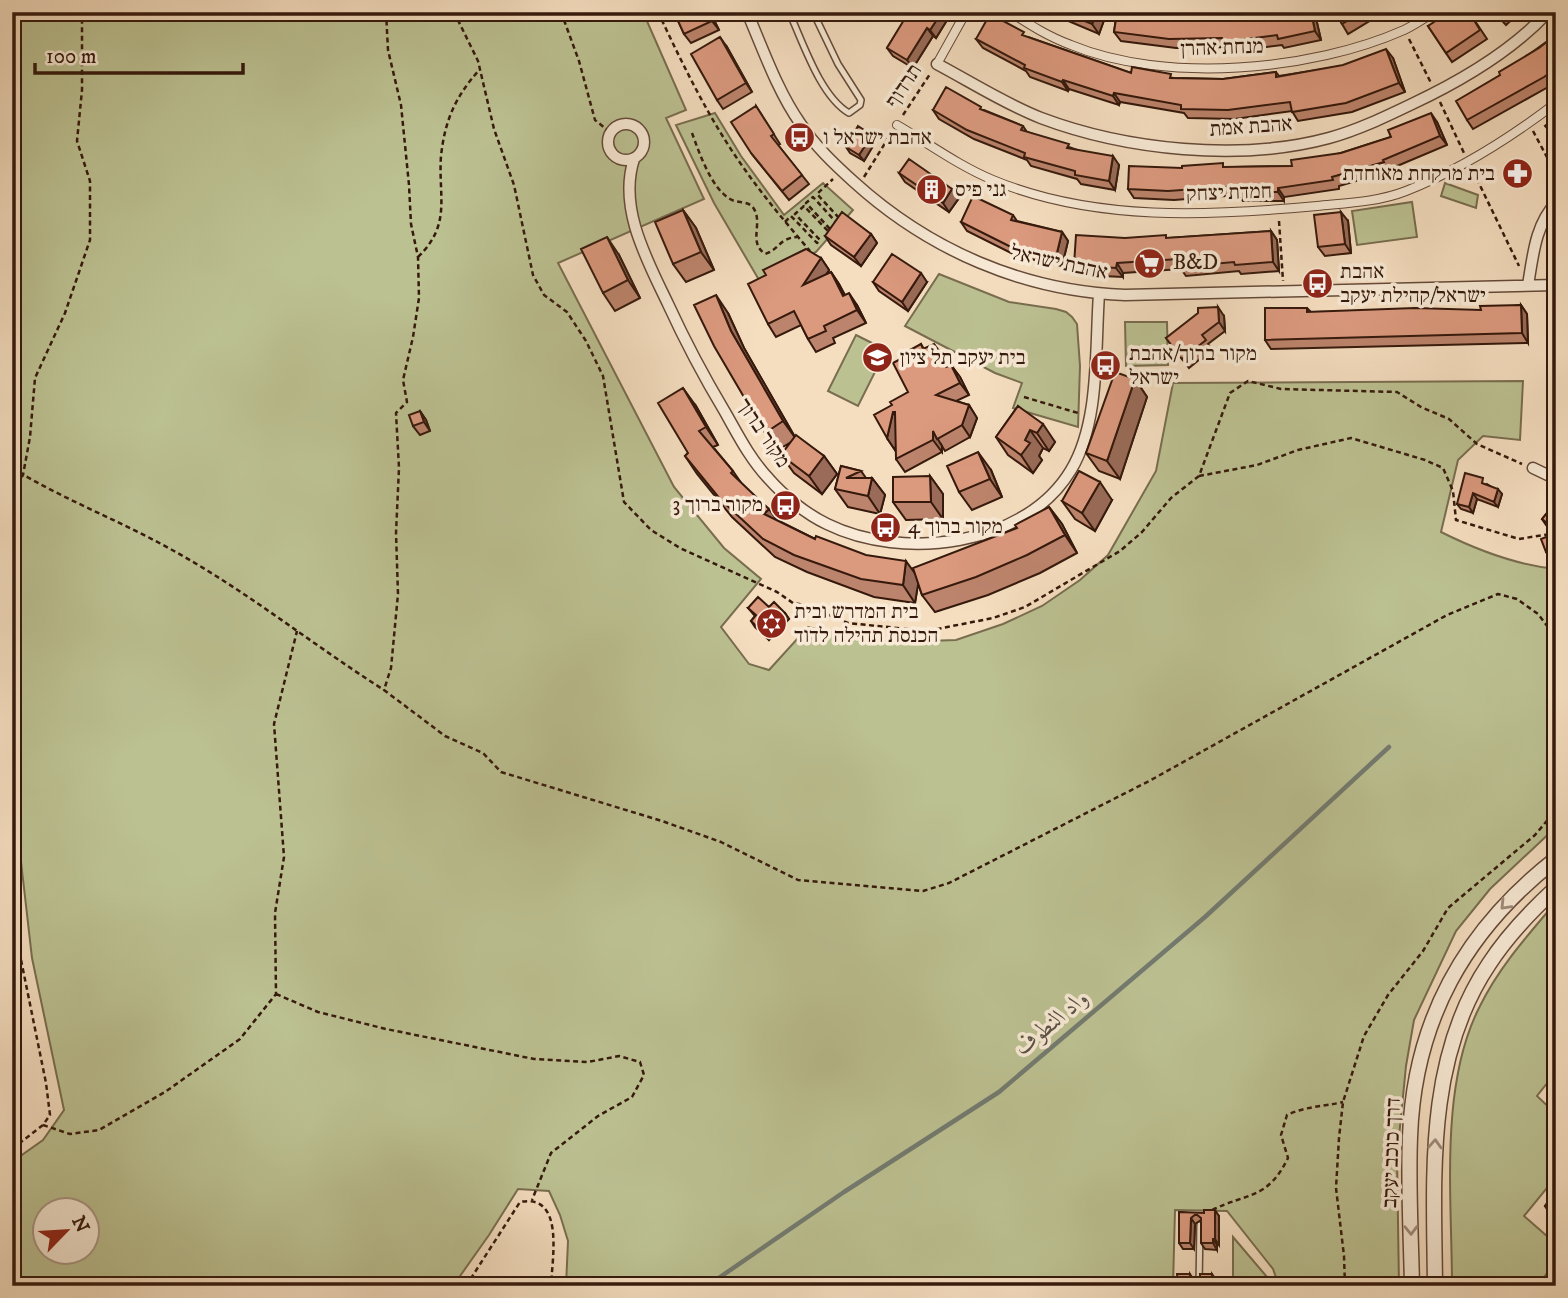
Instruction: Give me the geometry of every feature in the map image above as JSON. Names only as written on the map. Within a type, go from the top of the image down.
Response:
[{"type":"street","name":"אהבת ישראל","points":[[747,12],[798,121],[814,144],[841,171],[915,231],[983,265],[1019,278],[1099,294],[1556,285]]},
{"type":"street","points":[[937,64],[967,12]]},
{"type":"street","name":"מנחת אהרן","points":[[1010,12],[1072,46],[1159,66],[1206,69],[1300,60],[1359,46],[1405,30],[1436,12]]},
{"type":"street","name":"אהבת אמת","points":[[937,64],[1039,117],[1071,128],[1117,139],[1203,149],[1282,147],[1355,130],[1435,93],[1501,53],[1531,31],[1548,12]]},
{"type":"street","name":"חמדת יצחק","points":[[897,125],[992,180],[1068,202],[1121,211],[1221,212],[1359,203],[1403,192],[1468,162],[1556,103]]},
{"type":"street","points":[[617,158],[628,161],[634,159],[642,150],[641,132],[631,125],[615,128],[609,138],[610,149],[617,158],[627,186]]},
{"type":"street","name":"מקור ברוך","points":[[634,159],[627,186],[632,214],[660,287],[696,362],[750,455],[793,501],[825,524],[854,535],[899,543],[933,545],[959,541],[985,534],[1037,507],[1056,489],[1078,455],[1090,416],[1099,294]]},
{"type":"street","points":[[1528,285],[1540,227],[1556,203]]},
{"type":"street","points":[[1533,468],[1556,479]]},
{"type":"street","name":"דרך כוכב יעקב","points":[[1412,1286],[1409,1136],[1420,1063],[1435,1014],[1467,950],[1512,897],[1556,859]]},
{"type":"street","name":"דרך כוכב יעקב","points":[[1435,1286],[1434,1150],[1448,1056],[1459,1024],[1487,966],[1523,921],[1556,888]]},
{"type":"lane","points":[[789,12],[826,90],[841,109],[849,113],[860,105],[860,100],[838,64],[813,12]]},
{"type":"lane","points":[[1199,1286],[1200,1225]]},
{"type":"path","points":[[12,491],[23,475],[30,437],[35,378],[65,313],[90,240],[90,181],[77,141],[82,90],[82,12]]},
{"type":"path","points":[[384,690],[391,668],[398,593],[396,533],[399,468],[396,413],[407,402],[403,380],[419,298],[418,257],[411,224],[401,104],[388,50],[386,12]]},
{"type":"path","points":[[454,12],[480,69],[494,129],[514,185],[533,275],[544,295],[566,312],[586,341],[603,376],[624,502],[651,530],[680,548],[777,592],[793,603],[805,605],[848,623],[927,631],[993,618],[1068,583],[1120,551],[1142,532],[1171,498],[1199,476],[1257,465],[1298,450],[1351,438],[1443,468],[1453,491],[1456,520],[1519,539],[1556,533]]},
{"type":"path","points":[[561,12],[579,61],[595,120],[611,133]]},
{"type":"path","points":[[658,12],[696,91],[719,130],[742,166],[810,251]]},
{"type":"path","points":[[1396,12],[1528,285]]},
{"type":"path","name":"תרדוף","points":[[858,186],[937,64]]},
{"type":"path","points":[[418,257],[430,245],[443,208],[442,156],[449,118],[460,91],[480,69]]},
{"type":"path","points":[[1529,123],[1556,174]]},
{"type":"path","points":[[692,133],[699,154],[723,194],[736,202],[749,203],[753,207],[757,216],[755,239],[759,249],[765,254],[770,253],[787,237],[797,237]]},
{"type":"path","points":[[785,222],[791,216],[817,243],[820,240],[795,214],[804,205],[828,231],[830,229],[806,203],[813,197],[836,222],[840,219],[817,194],[841,171]]},
{"type":"path","points":[[1279,209],[1284,291]]},
{"type":"path","points":[[1199,476],[1230,393],[1248,381],[1280,389],[1397,392],[1421,407],[1449,419],[1477,444],[1533,468]]},
{"type":"path","points":[[1024,397],[1090,416]]},
{"type":"path","points":[[12,468],[42,486],[173,550],[244,593],[384,690],[445,736],[483,753],[501,772],[529,778],[721,842],[798,880],[923,891],[949,883],[1151,780],[1447,615],[1498,594],[1517,599],[1538,614],[1554,635],[1556,649]]},
{"type":"path","points":[[43,1125],[70,1134],[99,1130],[164,1092],[240,1038],[276,994],[275,913],[284,858],[274,724],[297,631]]},
{"type":"path","points":[[1345,1286],[1336,1188],[1343,1102],[1364,1036],[1388,995],[1423,951],[1448,908],[1535,835],[1556,810]]},
{"type":"path","points":[[12,867],[18,944],[47,1083],[50,1115],[43,1125],[12,1149]]},
{"type":"path","points":[[276,994],[318,1012],[386,1029],[534,1059],[588,1062],[619,1056],[640,1062],[644,1075],[632,1097],[598,1116],[551,1153],[531,1200]]},
{"type":"path","points":[[1200,1225],[1204,1214],[1234,1199],[1261,1193],[1279,1176],[1288,1158],[1281,1135],[1287,1115],[1306,1107],[1323,1107],[1343,1102]]},
{"type":"path","points":[[466,1286],[520,1202],[531,1200],[543,1204],[550,1217],[553,1237],[551,1286]]},
{"type":"green space","points":[[12,12],[643,12],[686,110],[666,118],[704,199],[558,263],[674,487],[724,548],[761,579],[721,627],[749,664],[769,670],[808,627],[863,639],[898,642],[956,640],[1003,624],[1042,606],[1080,580],[1108,555],[1156,471],[1173,383],[1523,381],[1520,440],[1483,436],[1458,460],[1441,532],[1497,556],[1556,569],[1556,827],[1490,889],[1456,931],[1414,1020],[1406,1066],[1397,1157],[1399,1286],[1279,1286],[1273,1269],[1227,1211],[1175,1210],[1173,1286],[566,1286],[568,1241],[549,1191],[518,1189],[453,1286],[12,1286],[12,1162],[43,1140],[64,1110],[32,958],[20,853],[12,831]]},
{"type":"green space","points":[[715,113],[741,156],[784,215],[823,183],[853,210],[816,252],[759,280],[714,203],[676,125]]},
{"type":"green space","points":[[1445,183],[1478,195],[1476,208],[1441,196]]},
{"type":"green space","points":[[1412,202],[1417,237],[1357,245],[1352,211]]},
{"type":"green space","points":[[939,274],[1009,302],[1056,309],[1072,317],[1077,324],[1080,366],[1078,427],[1013,408],[1022,383],[995,373],[905,326]]},
{"type":"green space","points":[[1125,322],[1167,322],[1168,365],[1126,366]]},
{"type":"green space","points":[[856,335],[886,350],[858,406],[828,391]]},
{"type":"green space","points":[[1556,902],[1556,1072],[1537,1096],[1556,1114],[1556,1177],[1524,1216],[1556,1244],[1556,1260],[1538,1286],[1452,1286],[1450,1180],[1453,1106],[1467,1037],[1496,978]]},
{"type":"green space","points":[[1233,1237],[1267,1277],[1269,1286],[1233,1286]]},
{"type":"building","points":[[674,12],[708,12],[712,21],[684,34]]},
{"type":"building","points":[[905,12],[942,12],[930,30],[927,28],[907,60],[887,48],[907,15]]},
{"type":"building","points":[[1062,12],[1097,12],[1092,24]]},
{"type":"building","points":[[1117,12],[1207,13],[1207,18],[1254,12],[1258,12],[1258,15],[1271,12],[1311,12],[1315,31],[1278,39],[1277,35],[1223,42],[1222,38],[1169,39],[1114,32]]},
{"type":"building","points":[[1335,12],[1363,12],[1342,24]]},
{"type":"building","points":[[1449,12],[1469,12],[1480,30],[1446,53],[1428,26]]},
{"type":"building","points":[[990,14],[1024,32],[1022,35],[1131,73],[1132,67],[1171,74],[1170,78],[1223,79],[1276,72],[1276,77],[1343,65],[1386,49],[1399,83],[1346,103],[1292,112],[1290,102],[1228,110],[1181,109],[1181,105],[1114,93],[1113,96],[1024,68],[1025,65],[976,39]]},
{"type":"building","points":[[1556,35],[1556,68],[1467,120],[1456,101],[1500,75],[1499,72]]},
{"type":"building","points":[[720,37],[746,83],[717,100],[691,54]]},
{"type":"building","points":[[946,87],[981,107],[980,109],[1023,126],[1021,130],[1069,144],[1067,148],[1113,156],[1109,181],[1075,175],[1075,171],[1024,157],[1025,153],[967,130],[933,110]]},
{"type":"building","points":[[756,106],[774,134],[771,136],[802,175],[782,191],[751,153],[731,122]]},
{"type":"building","points":[[1431,113],[1440,136],[1383,160],[1384,162],[1332,177],[1333,180],[1278,188],[1278,192],[1237,192],[1237,186],[1168,191],[1128,189],[1129,166],[1182,168],[1223,163],[1223,167],[1292,166],[1291,160],[1341,153],[1391,137],[1388,130]]},
{"type":"building","points":[[1556,117],[1556,139],[1545,126]]},
{"type":"building","points":[[858,126],[872,135],[859,155],[846,147]]},
{"type":"building","name":"גני פיס","points":[[909,159],[952,189],[943,203],[899,173]]},
{"type":"building","points":[[973,196],[1013,215],[1011,220],[1062,232],[1056,257],[1011,247],[961,222]]},
{"type":"building","points":[[683,210],[701,252],[673,264],[655,222]]},
{"type":"building","points":[[842,212],[871,234],[854,257],[825,236]]},
{"type":"building","points":[[1341,212],[1345,244],[1318,247],[1314,215]]},
{"type":"building","points":[[1271,231],[1273,262],[1179,267],[1179,259],[1117,263],[1116,268],[1074,265],[1076,235],[1125,238],[1166,235],[1166,238]]},
{"type":"building","points":[[607,237],[628,280],[603,293],[581,249]]},
{"type":"building","points":[[806,249],[821,258],[803,285],[831,272],[843,296],[849,293],[857,310],[824,326],[826,331],[808,339],[794,311],[768,324],[748,284],[766,275],[763,270]]},
{"type":"building","points":[[892,254],[921,273],[902,302],[873,282]]},
{"type":"building","points":[[716,295],[731,331],[783,421],[765,433],[714,346],[694,305]]},
{"type":"building","points":[[1521,305],[1522,333],[1265,340],[1265,308],[1307,308],[1307,312],[1415,308],[1481,310],[1480,306]]},
{"type":"building","points":[[1218,307],[1219,322],[1202,335],[1206,340],[1182,359],[1166,338],[1198,313],[1198,308]]},
{"type":"building","points":[[921,344],[923,349],[934,344],[946,367],[951,365],[960,383],[936,395],[969,405],[962,425],[937,439],[933,431],[933,440],[896,459],[895,412],[887,438],[874,415],[908,392],[893,363]]},
{"type":"building","points":[[1555,354],[1556,401],[1548,401],[1550,375],[1553,374]]},
{"type":"building","points":[[1115,372],[1135,379],[1107,461],[1086,453]]},
{"type":"building","points":[[683,388],[706,427],[699,431],[733,471],[731,473],[769,509],[764,514],[815,539],[816,536],[866,555],[906,561],[903,585],[861,579],[794,555],[763,539],[720,499],[685,456],[688,453],[658,403]]},
{"type":"building","points":[[1018,406],[1043,424],[1037,433],[1030,430],[1025,440],[1030,443],[1021,455],[996,437]]},
{"type":"building","points":[[420,411],[424,422],[413,426],[409,415]]},
{"type":"building","points":[[796,435],[824,456],[809,476],[781,455]]},
{"type":"building","points":[[978,452],[990,479],[959,492],[947,466]]},
{"type":"building","points":[[841,466],[861,471],[846,478],[872,478],[868,496],[835,489]]},
{"type":"building","points":[[1079,471],[1100,482],[1082,513],[1062,501]]},
{"type":"building","points":[[1465,473],[1483,478],[1482,483],[1498,489],[1494,502],[1473,493],[1469,507],[1457,504]]},
{"type":"building","points":[[930,476],[931,502],[893,502],[893,477]]},
{"type":"building","points":[[1556,502],[1556,530],[1542,519]]},
{"type":"building","points":[[1049,507],[1065,535],[976,577],[922,595],[913,568],[1017,528],[1015,525]]},
{"type":"building","points":[[1556,533],[1556,549],[1546,552],[1541,539]]},
{"type":"building","name":"בית המדרש ובית הכנסת תהילה לדוד","points":[[758,597],[769,607],[774,602],[785,613],[765,634],[751,621],[756,615],[748,608]]},
{"type":"building","points":[[1556,1191],[1556,1214],[1545,1206]]},
{"type":"building","points":[[1204,1210],[1215,1210],[1213,1243],[1201,1243],[1201,1218],[1196,1214],[1191,1218],[1190,1243],[1179,1243],[1179,1212],[1204,1213]]},
{"type":"building","points":[[1177,1274],[1190,1274],[1190,1282],[1194,1285],[1200,1282],[1200,1274],[1212,1274],[1212,1286],[1178,1286]]},
{"type":"waterway","name":"واد النطوف","points":[[707,1286],[844,1192],[999,1092],[1205,917],[1389,747]]},
{"type":"place","name":"אהבת ישראל ו","points":[[800,138]]},
{"type":"place","name":"בית מרקחת מאוחדת","points":[[1518,174]]},
{"type":"place","name":"גני פיס","points":[[932,190]]},
{"type":"place","name":"B&D","points":[[1150,263]]},
{"type":"place","name":"אהבת ישראל/קהילת יעקב","points":[[1317,284]]},
{"type":"place","name":"בית יעקב תל ציון","points":[[877,358]]},
{"type":"place","name":"מקור ברוך/אהבת ישראל","points":[[1106,366]]},
{"type":"place","name":"מקור ברוך 3","points":[[786,505]]},
{"type":"place","name":"מקור ברוך 4","points":[[885,527]]},
{"type":"place","name":"בית המדרש ובית הכנסת תהילה לדוד","points":[[771,624]]}]
